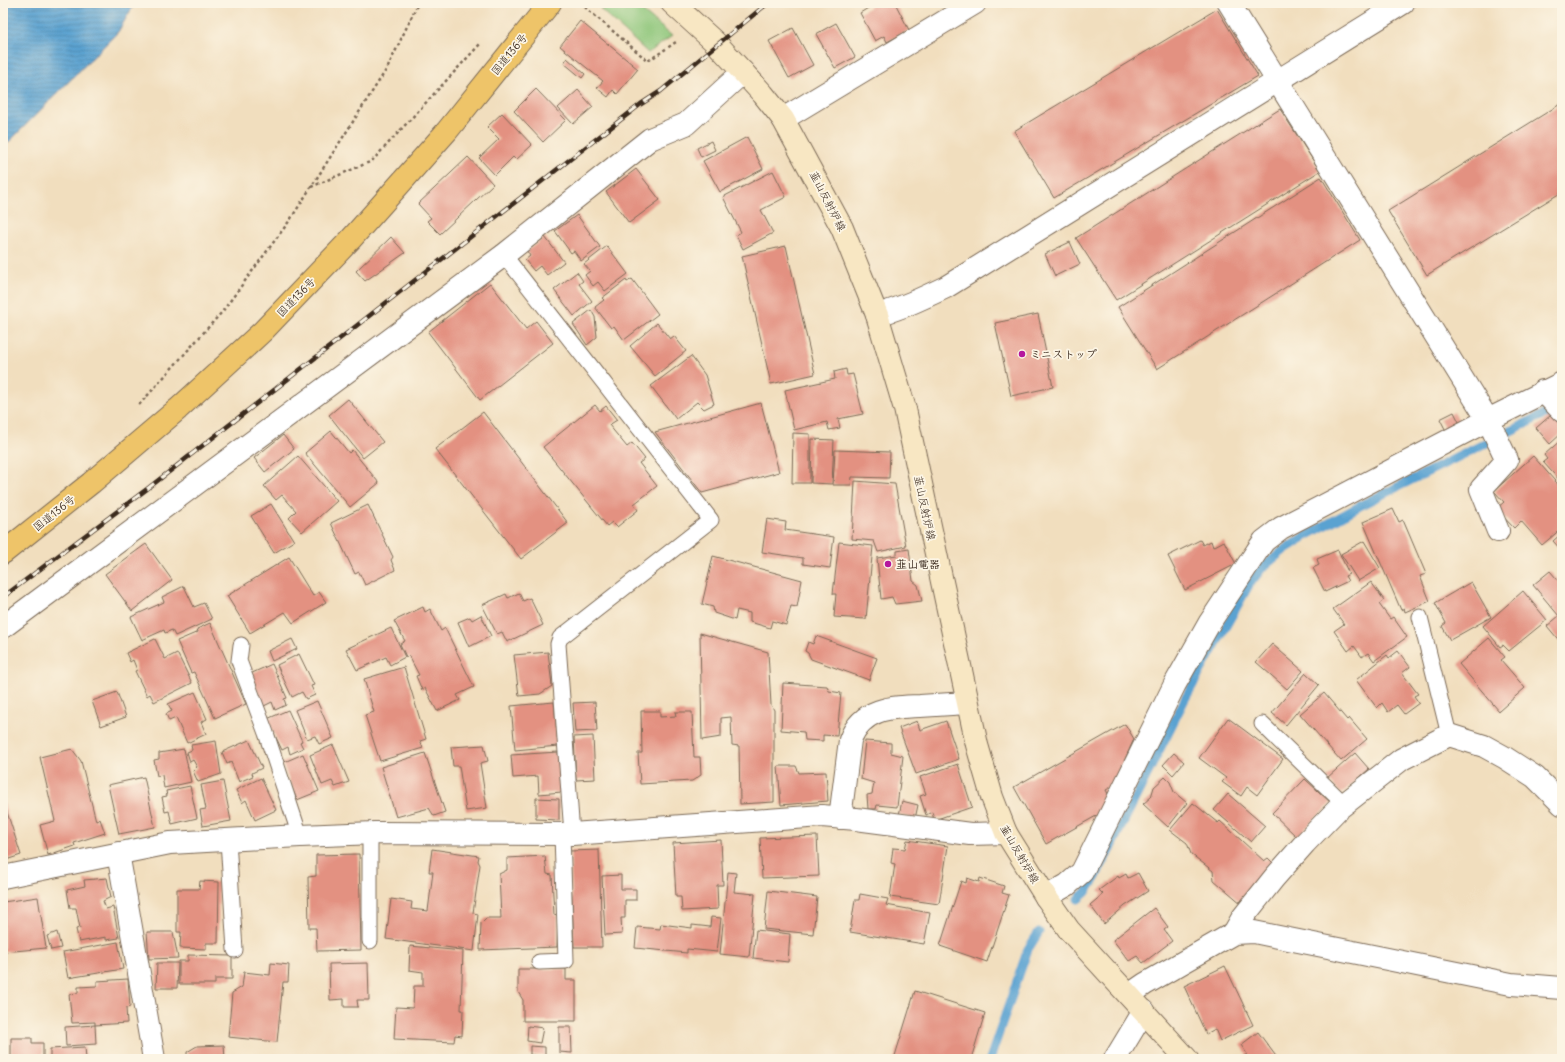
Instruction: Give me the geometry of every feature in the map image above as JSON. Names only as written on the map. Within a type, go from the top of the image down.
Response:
[{"type":"highway","name":"国道136号","points":[[3,553],[91,483],[178,409],[263,331],[351,239],[447,131],[550,3]]},
{"type":"main road","name":"韮山反射炉線","points":[[672,3],[743,72],[783,119],[842,228],[876,315],[905,410],[977,745],[992,797],[1006,833],[1046,898],[1069,930],[1187,1059]]},
{"type":"street","points":[[783,119],[975,3]]},
{"type":"street","points":[[1230,3],[1493,430],[1507,460],[1481,489],[1498,531]]},
{"type":"street","points":[[876,315],[897,310],[946,286],[1278,82],[1403,3]]},
{"type":"street","points":[[3,627],[504,255],[650,139],[686,124],[743,72]]},
{"type":"street","points":[[1046,898],[1067,885],[1082,872],[1175,684],[1210,622],[1264,541],[1281,528],[1493,430],[1554,395]]},
{"type":"street","points":[[840,818],[850,740],[853,731],[862,720],[875,713],[893,707],[967,703]]},
{"type":"street","points":[[1234,933],[1244,917],[1274,878],[1305,843],[1344,804],[1402,759],[1449,735],[1484,746],[1504,757],[1536,777],[1562,804]]},
{"type":"street","points":[[3,877],[170,843],[300,836],[370,834],[567,834],[822,816],[970,834],[1006,833]]},
{"type":"street","points":[[118,853],[154,1059]]},
{"type":"street","points":[[1129,995],[1145,984],[1234,933],[1254,932],[1511,984],[1562,988]]},
{"type":"street","points":[[1115,1059],[1144,1011]]},
{"type":"lane","points":[[504,255],[711,520],[560,638],[558,644],[567,834],[566,961],[539,962]]},
{"type":"lane","points":[[1420,617],[1449,735]]},
{"type":"lane","points":[[242,645],[239,653],[239,661],[266,733],[300,836]]},
{"type":"lane","points":[[1262,724],[1344,804]]},
{"type":"lane","points":[[370,834],[370,941]]},
{"type":"lane","points":[[228,840],[235,950]]},
{"type":"path","points":[[139,405],[222,312],[290,220],[388,67],[418,3]]},
{"type":"path","points":[[580,3],[648,61],[698,27]]},
{"type":"path","points":[[311,187],[372,161],[486,38]]},
{"type":"green space","points":[[623,3],[633,3],[672,36],[648,53],[600,9]]},
{"type":"water","points":[[3,3],[135,3],[118,32],[3,148]]},
{"type":"building","points":[[872,3],[895,3],[909,30],[887,42],[884,36],[875,41],[860,13],[873,5]]},
{"type":"building","points":[[1217,9],[1258,76],[1054,198],[1014,131]]},
{"type":"building","points":[[580,21],[638,69],[617,94],[613,90],[608,97],[597,88],[603,81],[560,46]]},
{"type":"building","points":[[836,23],[855,57],[835,68],[816,34]]},
{"type":"building","points":[[793,28],[813,65],[789,78],[769,41]]},
{"type":"building","points":[[567,58],[585,74],[582,78],[564,63]]},
{"type":"building","points":[[536,89],[566,120],[543,142],[514,111]]},
{"type":"building","points":[[578,90],[593,107],[573,124],[558,108]]},
{"type":"building","points":[[1562,103],[1562,192],[1427,275],[1388,211]]},
{"type":"building","points":[[1280,109],[1320,171],[1116,300],[1076,238]]},
{"type":"building","points":[[502,113],[532,145],[516,160],[513,157],[495,175],[479,158],[499,139],[487,127]]},
{"type":"building","points":[[747,137],[763,169],[720,192],[703,161]]},
{"type":"building","points":[[711,141],[715,150],[701,157],[697,148]]},
{"type":"building","points":[[468,157],[493,184],[440,234],[427,221],[431,218],[418,204]]},
{"type":"building","points":[[636,169],[660,200],[629,223],[606,192]]},
{"type":"building","points":[[773,171],[786,197],[761,210],[773,233],[743,249],[736,235],[741,232],[723,197]]},
{"type":"building","points":[[1321,177],[1360,240],[1157,369],[1118,307]]},
{"type":"building","points":[[577,215],[600,247],[581,261],[574,251],[571,253],[555,231]]},
{"type":"building","points":[[391,237],[405,253],[365,281],[356,271]]},
{"type":"building","points":[[545,237],[564,262],[547,275],[540,266],[534,271],[525,260],[530,256],[527,251]]},
{"type":"building","points":[[1070,242],[1080,264],[1055,276],[1045,254]]},
{"type":"building","points":[[607,246],[628,274],[605,291],[598,282],[593,286],[585,275],[590,271],[584,264]]},
{"type":"building","points":[[786,246],[815,374],[771,384],[742,256]]},
{"type":"building","points":[[577,272],[583,281],[579,284],[592,301],[574,316],[554,290]]},
{"type":"building","points":[[632,279],[658,314],[624,340],[614,326],[611,328],[595,307],[604,300],[602,298],[626,280],[627,282]]},
{"type":"building","points":[[490,283],[526,329],[536,321],[553,343],[480,400],[428,332]]},
{"type":"building","points":[[591,310],[595,317],[597,337],[587,345],[573,324]]},
{"type":"building","points":[[1038,314],[1053,387],[1011,396],[995,323]]},
{"type":"building","points":[[657,323],[670,339],[674,336],[686,351],[655,376],[630,346]]},
{"type":"building","points":[[691,356],[705,375],[714,404],[704,409],[697,402],[676,419],[651,386]]},
{"type":"building","points":[[846,369],[847,375],[853,374],[863,414],[838,419],[840,428],[829,430],[827,422],[794,430],[785,390],[835,379],[834,372]]},
{"type":"building","points":[[348,399],[383,442],[363,458],[329,415]]},
{"type":"building","points":[[761,403],[779,472],[702,493],[655,432]]},
{"type":"building","points":[[595,405],[600,411],[606,406],[617,420],[609,425],[627,447],[632,443],[645,459],[639,463],[657,486],[634,504],[638,510],[617,527],[612,522],[607,526],[543,447]]},
{"type":"building","points":[[483,412],[568,523],[521,559],[435,449]]},
{"type":"building","points":[[1454,412],[1460,424],[1446,431],[1440,419]]},
{"type":"building","points":[[1551,415],[1562,427],[1562,433],[1550,444],[1536,428]]},
{"type":"building","points":[[331,431],[349,453],[352,450],[379,483],[350,507],[305,453]]},
{"type":"building","points":[[793,433],[810,434],[810,483],[792,483]]},
{"type":"building","points":[[283,435],[294,449],[265,472],[254,458]]},
{"type":"building","points":[[812,439],[834,440],[832,484],[811,483]]},
{"type":"building","points":[[1562,439],[1562,483],[1543,462],[1547,459],[1544,455]]},
{"type":"building","points":[[835,450],[890,452],[889,478],[852,477],[851,485],[833,485]]},
{"type":"building","points":[[298,456],[337,501],[302,532],[289,518],[296,511],[282,495],[276,500],[264,486]]},
{"type":"building","points":[[1533,456],[1562,489],[1562,528],[1542,545],[1521,521],[1514,528],[1496,509],[1504,502],[1494,491]]},
{"type":"building","points":[[855,481],[895,484],[906,546],[878,552],[874,541],[852,539]]},
{"type":"building","points":[[271,504],[294,541],[274,553],[251,516]]},
{"type":"building","points":[[368,505],[393,557],[391,560],[395,570],[365,585],[359,572],[355,574],[331,523]]},
{"type":"building","points":[[1393,509],[1399,522],[1403,520],[1426,574],[1420,576],[1430,601],[1405,612],[1404,608],[1401,610],[1363,522]]},
{"type":"building","points":[[767,519],[786,522],[785,530],[834,537],[830,568],[803,564],[803,558],[762,552]]},
{"type":"building","points":[[1562,533],[1562,551],[1553,541]]},
{"type":"building","points":[[1200,540],[1203,545],[1211,541],[1213,547],[1224,541],[1236,564],[1185,590],[1168,556]]},
{"type":"building","points":[[1364,541],[1380,568],[1358,581],[1341,554]]},
{"type":"building","points":[[839,542],[873,546],[866,619],[834,617],[836,594],[833,594]]},
{"type":"building","points":[[146,544],[172,580],[132,611],[105,574]]},
{"type":"building","points":[[909,549],[913,581],[918,585],[922,601],[895,604],[892,597],[881,599],[877,558],[897,555],[897,551]]},
{"type":"building","points":[[1338,550],[1349,574],[1345,576],[1348,581],[1325,592],[1313,568],[1319,565],[1317,559]]},
{"type":"building","points":[[713,556],[802,580],[797,607],[791,606],[786,625],[772,621],[770,628],[750,622],[750,613],[737,610],[735,620],[714,613],[713,607],[702,604]]},
{"type":"building","points":[[289,557],[313,596],[319,592],[326,602],[293,623],[285,612],[250,633],[227,596]]},
{"type":"building","points":[[1550,571],[1562,585],[1562,644],[1547,626],[1559,616],[1533,585]]},
{"type":"building","points":[[1371,582],[1384,600],[1379,604],[1390,619],[1393,617],[1407,637],[1374,661],[1368,653],[1362,657],[1354,646],[1348,651],[1334,631],[1344,624],[1333,609]]},
{"type":"building","points":[[1471,582],[1491,617],[1450,640],[1442,626],[1446,623],[1435,603]]},
{"type":"building","points":[[184,586],[194,607],[204,603],[212,619],[175,636],[172,630],[165,633],[164,630],[142,640],[131,617],[164,602],[162,597]]},
{"type":"building","points":[[1523,591],[1547,620],[1509,651],[1503,645],[1500,647],[1483,626]]},
{"type":"building","points":[[519,593],[523,601],[530,598],[543,625],[507,642],[502,632],[497,634],[482,605],[506,594],[508,598]]},
{"type":"building","points":[[423,607],[425,612],[430,609],[441,631],[445,628],[474,687],[457,695],[460,700],[437,711],[425,688],[422,690],[416,676],[419,675],[409,656],[406,657],[400,644],[405,641],[394,621]]},
{"type":"building","points":[[481,615],[491,636],[469,647],[458,622],[470,617],[472,620]]},
{"type":"building","points":[[210,623],[246,704],[215,718],[194,672],[191,673],[177,641],[198,632],[197,629]]},
{"type":"building","points":[[391,628],[405,657],[390,665],[386,657],[357,670],[346,649]]},
{"type":"building","points":[[700,633],[768,652],[771,705],[774,710],[774,802],[740,804],[739,746],[732,745],[731,717],[721,718],[721,737],[702,740]]},
{"type":"building","points":[[816,636],[877,658],[869,680],[811,659],[805,651],[808,642],[813,644]]},
{"type":"building","points":[[1489,638],[1505,657],[1501,660],[1525,688],[1499,711],[1459,664]]},
{"type":"building","points":[[155,639],[165,659],[177,653],[192,683],[154,702],[150,694],[147,696],[135,671],[137,670],[133,660],[130,662],[126,653]]},
{"type":"building","points":[[292,639],[297,649],[272,661],[268,651]]},
{"type":"building","points":[[1272,644],[1303,671],[1287,689],[1256,662]]},
{"type":"building","points":[[1398,651],[1410,667],[1402,673],[1418,694],[1414,696],[1419,703],[1404,714],[1397,705],[1388,712],[1382,703],[1377,708],[1356,680],[1387,655],[1389,658]]},
{"type":"building","points":[[548,652],[552,686],[540,694],[519,696],[514,655]]},
{"type":"building","points":[[299,654],[314,685],[311,686],[315,695],[306,699],[302,692],[292,697],[277,665]]},
{"type":"building","points":[[272,664],[287,698],[284,699],[286,705],[275,710],[272,702],[264,706],[250,674]]},
{"type":"building","points":[[404,667],[426,739],[420,741],[423,748],[380,761],[365,715],[374,712],[364,679]]},
{"type":"building","points":[[1306,673],[1319,685],[1286,725],[1272,713]]},
{"type":"building","points":[[783,683],[827,686],[829,691],[841,693],[837,736],[823,735],[823,741],[805,740],[804,732],[781,730]]},
{"type":"building","points":[[117,692],[126,717],[101,726],[92,701]]},
{"type":"building","points":[[195,692],[207,719],[201,722],[206,734],[187,743],[176,718],[169,721],[166,714],[172,711],[168,704]]},
{"type":"building","points":[[1324,693],[1347,720],[1349,718],[1367,739],[1341,761],[1300,714]]},
{"type":"building","points":[[317,701],[333,738],[319,744],[315,736],[307,739],[295,710]]},
{"type":"building","points":[[554,702],[558,746],[515,750],[511,706]]},
{"type":"building","points":[[595,702],[597,731],[575,732],[573,703]]},
{"type":"building","points":[[288,710],[302,741],[300,742],[303,748],[290,754],[288,747],[282,750],[267,719]]},
{"type":"building","points":[[641,711],[660,711],[660,717],[676,716],[675,712],[692,712],[694,757],[700,757],[701,775],[692,781],[640,784],[638,753],[642,753]]},
{"type":"building","points":[[1228,718],[1283,759],[1257,795],[1247,787],[1241,796],[1222,782],[1226,778],[1199,758]]},
{"type":"building","points":[[917,721],[920,730],[946,721],[959,759],[916,774],[899,728]]},
{"type":"building","points":[[1125,724],[1134,739],[1113,786],[1106,790],[1109,796],[1098,815],[1046,844],[1014,787]]},
{"type":"building","points":[[593,736],[595,779],[576,780],[574,737]]},
{"type":"building","points":[[249,740],[262,768],[252,773],[253,776],[239,782],[231,762],[227,764],[222,752]]},
{"type":"building","points":[[216,741],[221,774],[198,782],[193,771],[197,767],[193,760],[190,762],[187,752],[192,750],[191,745]]},
{"type":"building","points":[[865,741],[891,743],[891,753],[903,756],[897,807],[877,805],[876,809],[868,809],[867,795],[872,794],[874,783],[861,779]]},
{"type":"building","points":[[333,745],[349,782],[335,787],[332,781],[322,785],[310,755]]},
{"type":"building","points":[[484,745],[488,761],[480,763],[487,808],[466,811],[459,766],[453,766],[451,747]]},
{"type":"building","points":[[72,749],[81,761],[96,821],[100,819],[105,833],[74,843],[75,846],[48,855],[40,825],[55,821],[40,757]]},
{"type":"building","points":[[184,749],[191,782],[164,788],[162,775],[157,776],[154,760],[159,759],[159,753]]},
{"type":"building","points":[[558,752],[562,792],[539,794],[538,776],[513,778],[511,755]]},
{"type":"building","points":[[425,753],[445,812],[434,816],[429,808],[396,817],[381,767]]},
{"type":"building","points":[[1174,753],[1184,762],[1173,775],[1163,765]]},
{"type":"building","points":[[1355,753],[1369,769],[1341,794],[1327,778]]},
{"type":"building","points":[[303,754],[319,791],[297,800],[282,763]]},
{"type":"building","points":[[958,764],[972,807],[934,820],[932,812],[926,815],[920,796],[926,794],[920,777]]},
{"type":"building","points":[[778,766],[796,766],[799,773],[826,772],[828,801],[781,805]]},
{"type":"building","points":[[144,777],[155,827],[119,834],[108,785]]},
{"type":"building","points":[[1165,777],[1170,782],[1174,792],[1187,803],[1168,827],[1143,804],[1151,797],[1154,787]]},
{"type":"building","points":[[261,778],[276,810],[255,820],[246,800],[242,803],[236,790]]},
{"type":"building","points":[[1305,779],[1331,803],[1297,837],[1272,813]]},
{"type":"building","points":[[223,781],[231,821],[203,826],[200,810],[206,809],[201,785]]},
{"type":"building","points":[[190,786],[197,818],[172,824],[169,811],[165,812],[162,797],[167,796],[166,791]]},
{"type":"building","points":[[1228,794],[1265,826],[1251,842],[1214,810]]},
{"type":"building","points":[[536,798],[559,799],[559,820],[536,819]]},
{"type":"building","points":[[902,801],[918,805],[915,819],[899,815]]},
{"type":"building","points":[[4,803],[21,855],[3,861],[3,804]]},
{"type":"building","points":[[1193,803],[1218,823],[1220,821],[1264,861],[1268,858],[1275,865],[1242,904],[1214,880],[1213,871],[1191,854],[1187,843],[1170,830]]},
{"type":"building","points":[[817,836],[819,876],[762,878],[760,838]]},
{"type":"building","points":[[721,840],[723,885],[717,885],[718,909],[682,911],[681,897],[676,897],[673,843]]},
{"type":"building","points":[[907,840],[948,846],[939,904],[890,897],[895,864],[891,863],[893,848],[905,849]]},
{"type":"building","points":[[432,849],[479,856],[478,861],[480,865],[473,913],[478,914],[474,951],[386,939],[391,899],[412,902],[411,909],[428,911],[433,872],[429,872]]},
{"type":"building","points":[[599,850],[602,947],[574,947],[570,851]]},
{"type":"building","points":[[359,854],[361,950],[317,951],[316,928],[309,928],[308,877],[316,876],[316,855]]},
{"type":"building","points":[[545,856],[547,874],[552,875],[554,915],[558,916],[557,947],[480,950],[481,923],[486,918],[501,918],[499,874],[507,870],[507,858]]},
{"type":"building","points":[[728,872],[736,873],[734,892],[755,894],[749,957],[720,954]]},
{"type":"building","points":[[1138,873],[1148,891],[1125,906],[1104,924],[1090,905],[1103,894],[1099,890],[1118,876],[1119,878],[1126,874],[1128,878]]},
{"type":"building","points":[[621,875],[621,889],[636,889],[636,900],[625,900],[625,918],[621,918],[622,934],[605,935],[602,876]]},
{"type":"building","points":[[107,878],[111,897],[103,901],[106,909],[113,907],[119,938],[106,940],[106,937],[79,942],[76,929],[80,928],[76,908],[70,908],[67,890],[85,886],[84,880]]},
{"type":"building","points":[[967,878],[979,882],[980,878],[1004,886],[1002,893],[1009,895],[987,962],[940,946],[961,881],[966,883]]},
{"type":"building","points":[[200,881],[219,882],[218,943],[206,943],[206,949],[180,948],[181,932],[177,932],[177,889],[199,889]]},
{"type":"building","points":[[768,891],[817,897],[813,934],[764,929]]},
{"type":"building","points":[[860,894],[888,899],[886,905],[930,913],[924,944],[850,932],[855,900],[859,900]]},
{"type":"building","points":[[38,897],[46,948],[4,952],[3,902]]},
{"type":"building","points":[[1154,908],[1168,927],[1164,930],[1172,941],[1143,963],[1137,956],[1129,961],[1113,940]]},
{"type":"building","points":[[711,917],[721,918],[717,952],[687,949],[687,953],[635,948],[637,927],[660,929],[661,924],[692,928],[692,925],[710,927]]},
{"type":"building","points":[[756,930],[790,934],[788,962],[753,958]]},
{"type":"building","points":[[57,932],[61,948],[51,950],[47,936]]},
{"type":"building","points":[[147,932],[173,932],[178,958],[149,959]]},
{"type":"building","points":[[118,942],[123,969],[68,978],[63,952]]},
{"type":"building","points":[[410,946],[463,951],[461,1010],[463,1010],[462,1036],[455,1035],[454,1042],[394,1039],[396,1007],[413,1008],[414,986],[423,986],[423,972],[409,970]]},
{"type":"building","points":[[188,955],[232,956],[232,979],[215,979],[215,984],[179,984],[179,961],[188,961]]},
{"type":"building","points":[[157,963],[178,963],[177,988],[156,988]]},
{"type":"building","points":[[271,963],[289,965],[288,982],[283,982],[277,1042],[228,1037],[232,993],[242,987],[244,972],[270,975]]},
{"type":"building","points":[[368,963],[369,1000],[357,1000],[358,1007],[344,1007],[344,999],[330,1000],[329,964]]},
{"type":"building","points":[[1225,966],[1253,1025],[1220,1041],[1215,1029],[1206,1034],[1184,986]]},
{"type":"building","points":[[518,969],[566,969],[566,980],[576,980],[576,1021],[523,1021],[523,1000],[518,992]]},
{"type":"building","points":[[128,979],[130,1007],[126,1008],[127,1023],[95,1025],[95,1022],[72,1023],[69,994],[78,993],[78,987],[97,986],[97,981]]},
{"type":"building","points":[[915,991],[985,1013],[971,1059],[894,1059]]},
{"type":"building","points":[[95,1025],[96,1044],[66,1046],[65,1027]]},
{"type":"building","points":[[528,1026],[543,1028],[540,1043],[527,1041]]},
{"type":"building","points":[[559,1027],[571,1027],[572,1053],[559,1052]]},
{"type":"building","points":[[1258,1032],[1278,1059],[1240,1059],[1247,1054],[1241,1045]]},
{"type":"building","points":[[11,1038],[32,1038],[32,1043],[43,1043],[43,1059],[11,1059]]},
{"type":"building","points":[[224,1045],[225,1059],[187,1059],[187,1052],[197,1046]]},
{"type":"building","points":[[530,1046],[545,1047],[545,1056],[530,1055]]},
{"type":"building","points":[[85,1047],[86,1059],[50,1059],[50,1049]]},
{"type":"waterway","points":[[1078,899],[1086,892],[1096,877],[1185,699],[1249,585],[1262,568],[1284,550],[1306,536],[1365,503],[1559,407]]},
{"type":"waterway","points":[[990,1059],[1028,949],[1039,932]]},
{"type":"railway","points":[[3,597],[147,489],[641,104],[661,91],[768,3]]},
{"type":"place","name":"ミニストップ","points":[[1022,354]]},
{"type":"place","name":"韮山電器","points":[[888,564]]}]
